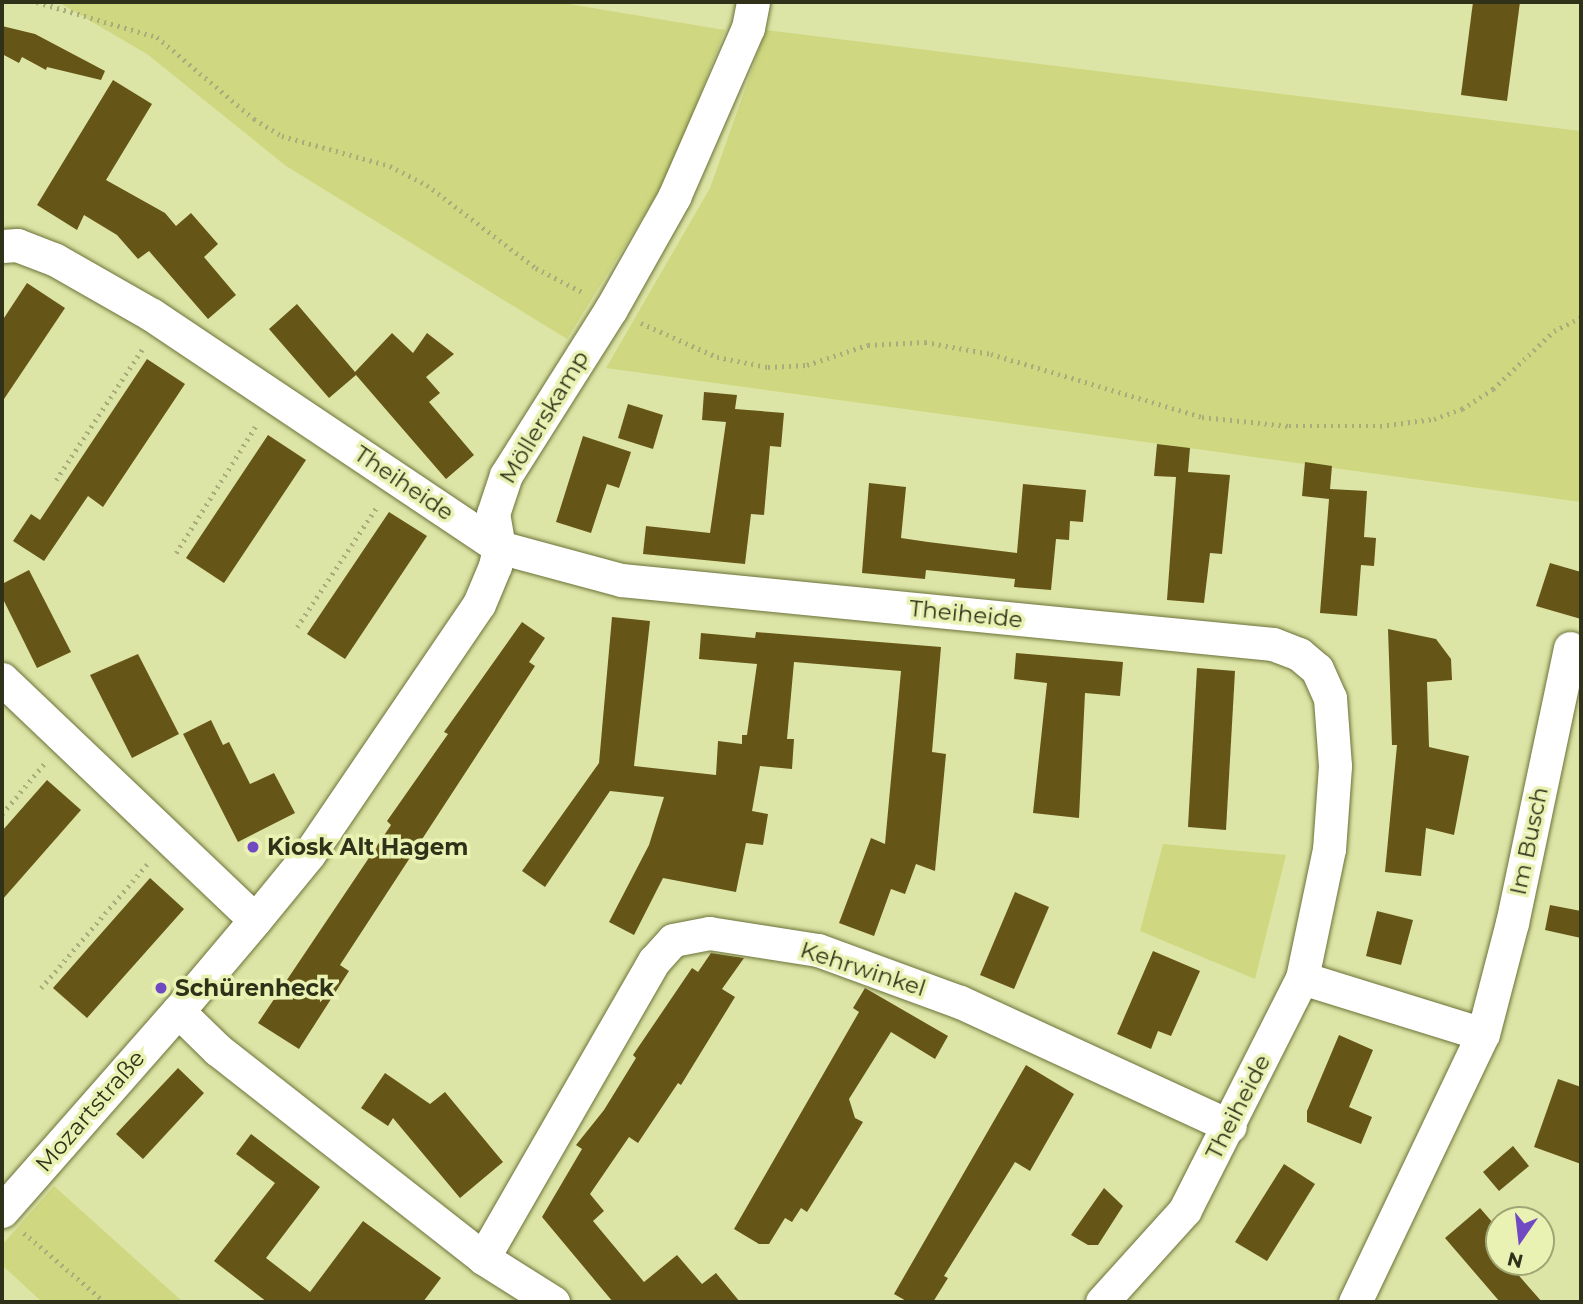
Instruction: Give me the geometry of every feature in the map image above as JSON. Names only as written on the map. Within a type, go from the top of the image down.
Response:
[{"type":"street","name":"Möllerskamp","points":[[255,920],[309,854],[479,604],[499,547],[493,514],[506,475],[611,309],[674,197],[748,28],[753,2]]},
{"type":"street","name":"Theiheide","points":[[2,246],[17,245],[54,259],[161,321],[499,547],[621,580],[1273,644],[1299,654],[1317,669],[1330,698],[1335,766],[1329,849],[1302,978],[1230,1126],[1185,1210],[1102,1302]]},
{"type":"street","name":"Im Busch","points":[[1354,1302],[1483,1034],[1512,923],[1570,648]]},
{"type":"street","points":[[2,679],[255,920],[178,1011],[218,1050],[483,1258],[553,1302]]},
{"type":"street","name":"Kehrwinkel","points":[[483,1258],[654,961],[673,940],[709,933],[818,950],[960,1002],[1230,1126]]},
{"type":"street","points":[[1302,978],[1483,1034]]},
{"type":"street","name":"Mozartstraße","points":[[12,1221],[178,1011]]},
{"type":"path","points":[[37,2],[157,37],[254,119],[282,136],[390,166],[427,185],[536,268],[611,309],[717,357],[768,367],[807,365],[868,345],[925,342],[991,354],[1202,417],[1289,426],[1380,426],[1434,419],[1462,409],[1493,389],[1554,331],[1581,317]]},
{"type":"path","points":[[56,480],[161,321]]},
{"type":"path","points":[[176,553],[274,397]]},
{"type":"path","points":[[296,627],[396,478]]},
{"type":"path","points":[[2,814],[65,740]]},
{"type":"path","points":[[41,988],[169,839]]},
{"type":"path","points":[[12,1221],[105,1302]]},
{"type":"green space","points":[[58,2],[557,2],[725,30],[668,176],[567,339],[286,166],[147,54]]},
{"type":"green space","points":[[766,30],[1581,131],[1581,502],[606,368],[710,188]]},
{"type":"green space","points":[[1163,844],[1286,855],[1255,979],[1140,931]]},
{"type":"green space","points":[[54,1186],[183,1302],[42,1302],[2,1265],[2,1245]]},
{"type":"building","points":[[1473,2],[1520,2],[1507,101],[1461,95]]},
{"type":"building","points":[[2,26],[35,34],[105,71],[101,80],[47,67],[46,70],[22,57],[19,63],[2,54]]},
{"type":"building","points":[[113,80],[152,104],[106,180],[165,213],[176,226],[191,213],[218,244],[204,257],[236,295],[208,319],[149,251],[138,259],[117,235],[84,215],[77,230],[37,205]]},
{"type":"building","points":[[27,283],[65,308],[2,402],[2,321]]},
{"type":"building","points":[[297,304],[355,372],[392,333],[413,353],[427,333],[454,354],[426,377],[440,393],[429,402],[474,455],[446,479],[356,375],[329,398],[269,329]]},
{"type":"building","points":[[147,359],[185,384],[103,507],[88,496],[44,561],[13,541],[31,514],[40,520]]},
{"type":"building","points":[[704,392],[737,395],[735,409],[784,413],[781,447],[770,446],[764,515],[751,514],[745,564],[643,554],[646,526],[710,533],[726,422],[702,420]]},
{"type":"building","points":[[628,404],[663,415],[653,449],[618,438]]},
{"type":"building","points":[[268,435],[306,460],[224,583],[186,558]]},
{"type":"building","points":[[583,436],[631,452],[619,488],[607,484],[591,533],[556,522]]},
{"type":"building","points":[[1157,444],[1190,448],[1188,472],[1230,475],[1222,554],[1210,553],[1204,603],[1167,600],[1176,477],[1154,476]]},
{"type":"building","points":[[1305,462],[1332,466],[1330,489],[1367,491],[1364,537],[1376,538],[1374,566],[1361,565],[1357,616],[1320,613],[1329,499],[1302,496]]},
{"type":"building","points":[[869,483],[906,487],[901,538],[1017,553],[1023,484],[1086,490],[1083,522],[1070,521],[1069,540],[1056,539],[1051,590],[1014,587],[1015,579],[926,570],[925,579],[862,573]]},
{"type":"building","points":[[389,512],[427,536],[345,659],[307,634]]},
{"type":"building","points":[[1550,563],[1581,572],[1581,619],[1536,606]]},
{"type":"building","points":[[29,570],[71,652],[37,668],[2,597],[2,584]]},
{"type":"building","points":[[612,617],[650,621],[634,766],[716,775],[718,741],[742,744],[742,735],[747,735],[757,664],[699,659],[701,633],[755,638],[756,632],[941,647],[932,752],[946,754],[935,871],[916,864],[905,894],[891,889],[874,936],[839,923],[871,838],[885,844],[901,671],[794,662],[787,739],[794,739],[792,769],[760,766],[752,811],[768,814],[763,845],[746,843],[736,892],[663,878],[634,935],[609,922],[649,845],[664,797],[610,791],[545,887],[522,871],[599,763]]},
{"type":"building","points":[[522,622],[545,638],[529,662],[535,666],[340,965],[349,971],[299,1049],[258,1023],[391,825],[387,821],[448,734],[444,732]]},
{"type":"building","points":[[1388,629],[1436,639],[1451,659],[1452,680],[1427,682],[1429,747],[1469,756],[1454,835],[1426,828],[1421,876],[1385,872],[1397,745],[1392,745]]},
{"type":"building","points":[[1016,653],[1123,662],[1120,696],[1085,693],[1079,818],[1033,813],[1047,683],[1014,679]]},
{"type":"building","points":[[138,654],[179,734],[132,758],[90,675]]},
{"type":"building","points":[[1197,668],[1235,671],[1226,830],[1188,827]]},
{"type":"building","points":[[211,720],[223,745],[229,742],[250,784],[274,773],[295,813],[238,842],[183,734]]},
{"type":"building","points":[[47,780],[81,810],[2,900],[2,831]]},
{"type":"building","points":[[150,878],[184,909],[87,1018],[53,988]]},
{"type":"building","points":[[1015,892],[1049,907],[1014,989],[980,975]]},
{"type":"building","points":[[1550,905],[1581,911],[1581,938],[1545,930]]},
{"type":"building","points":[[1377,911],[1413,920],[1401,965],[1366,956]]},
{"type":"building","points":[[1153,951],[1200,971],[1171,1036],[1158,1031],[1151,1049],[1117,1034]]},
{"type":"building","points":[[711,953],[744,958],[722,989],[735,997],[681,1085],[678,1083],[638,1143],[629,1137],[590,1194],[604,1211],[593,1221],[644,1282],[677,1255],[702,1284],[716,1273],[740,1302],[613,1302],[542,1217],[582,1149],[576,1145],[604,1110],[636,1058],[633,1055],[692,968],[698,972]]},
{"type":"building","points":[[865,988],[948,1036],[935,1059],[891,1032],[849,1099],[855,1118],[863,1122],[807,1212],[801,1208],[792,1222],[785,1218],[769,1244],[759,1244],[734,1229],[859,1012],[853,1008]]},
{"type":"building","points":[[1339,1035],[1373,1050],[1349,1107],[1372,1117],[1361,1144],[1307,1122],[1307,1111]]},
{"type":"building","points":[[1026,1065],[1074,1094],[1030,1171],[1015,1162],[944,1276],[948,1278],[933,1302],[908,1302],[894,1294]]},
{"type":"building","points":[[178,1068],[204,1093],[143,1159],[116,1134]]},
{"type":"building","points":[[385,1073],[430,1104],[445,1092],[503,1162],[460,1198],[393,1118],[388,1126],[361,1108]]},
{"type":"building","points":[[1558,1079],[1581,1087],[1581,1164],[1534,1147]]},
{"type":"building","points":[[251,1134],[320,1187],[266,1258],[310,1292],[363,1221],[441,1278],[423,1302],[267,1302],[214,1261],[275,1183],[236,1154]]},
{"type":"building","points":[[1513,1146],[1529,1166],[1499,1191],[1483,1172]]},
{"type":"building","points":[[1284,1164],[1315,1184],[1267,1261],[1235,1242]]},
{"type":"building","points":[[1104,1188],[1123,1206],[1098,1245],[1088,1245],[1071,1235]]},
{"type":"building","points":[[1480,1208],[1485,1214],[1485,1276],[1519,1276],[1542,1302],[1500,1302],[1445,1238]]},
{"type":"place","name":"Kiosk Alt Hagem","points":[[253,847]]},
{"type":"place","name":"Schürenheck","points":[[161,988]]}]
